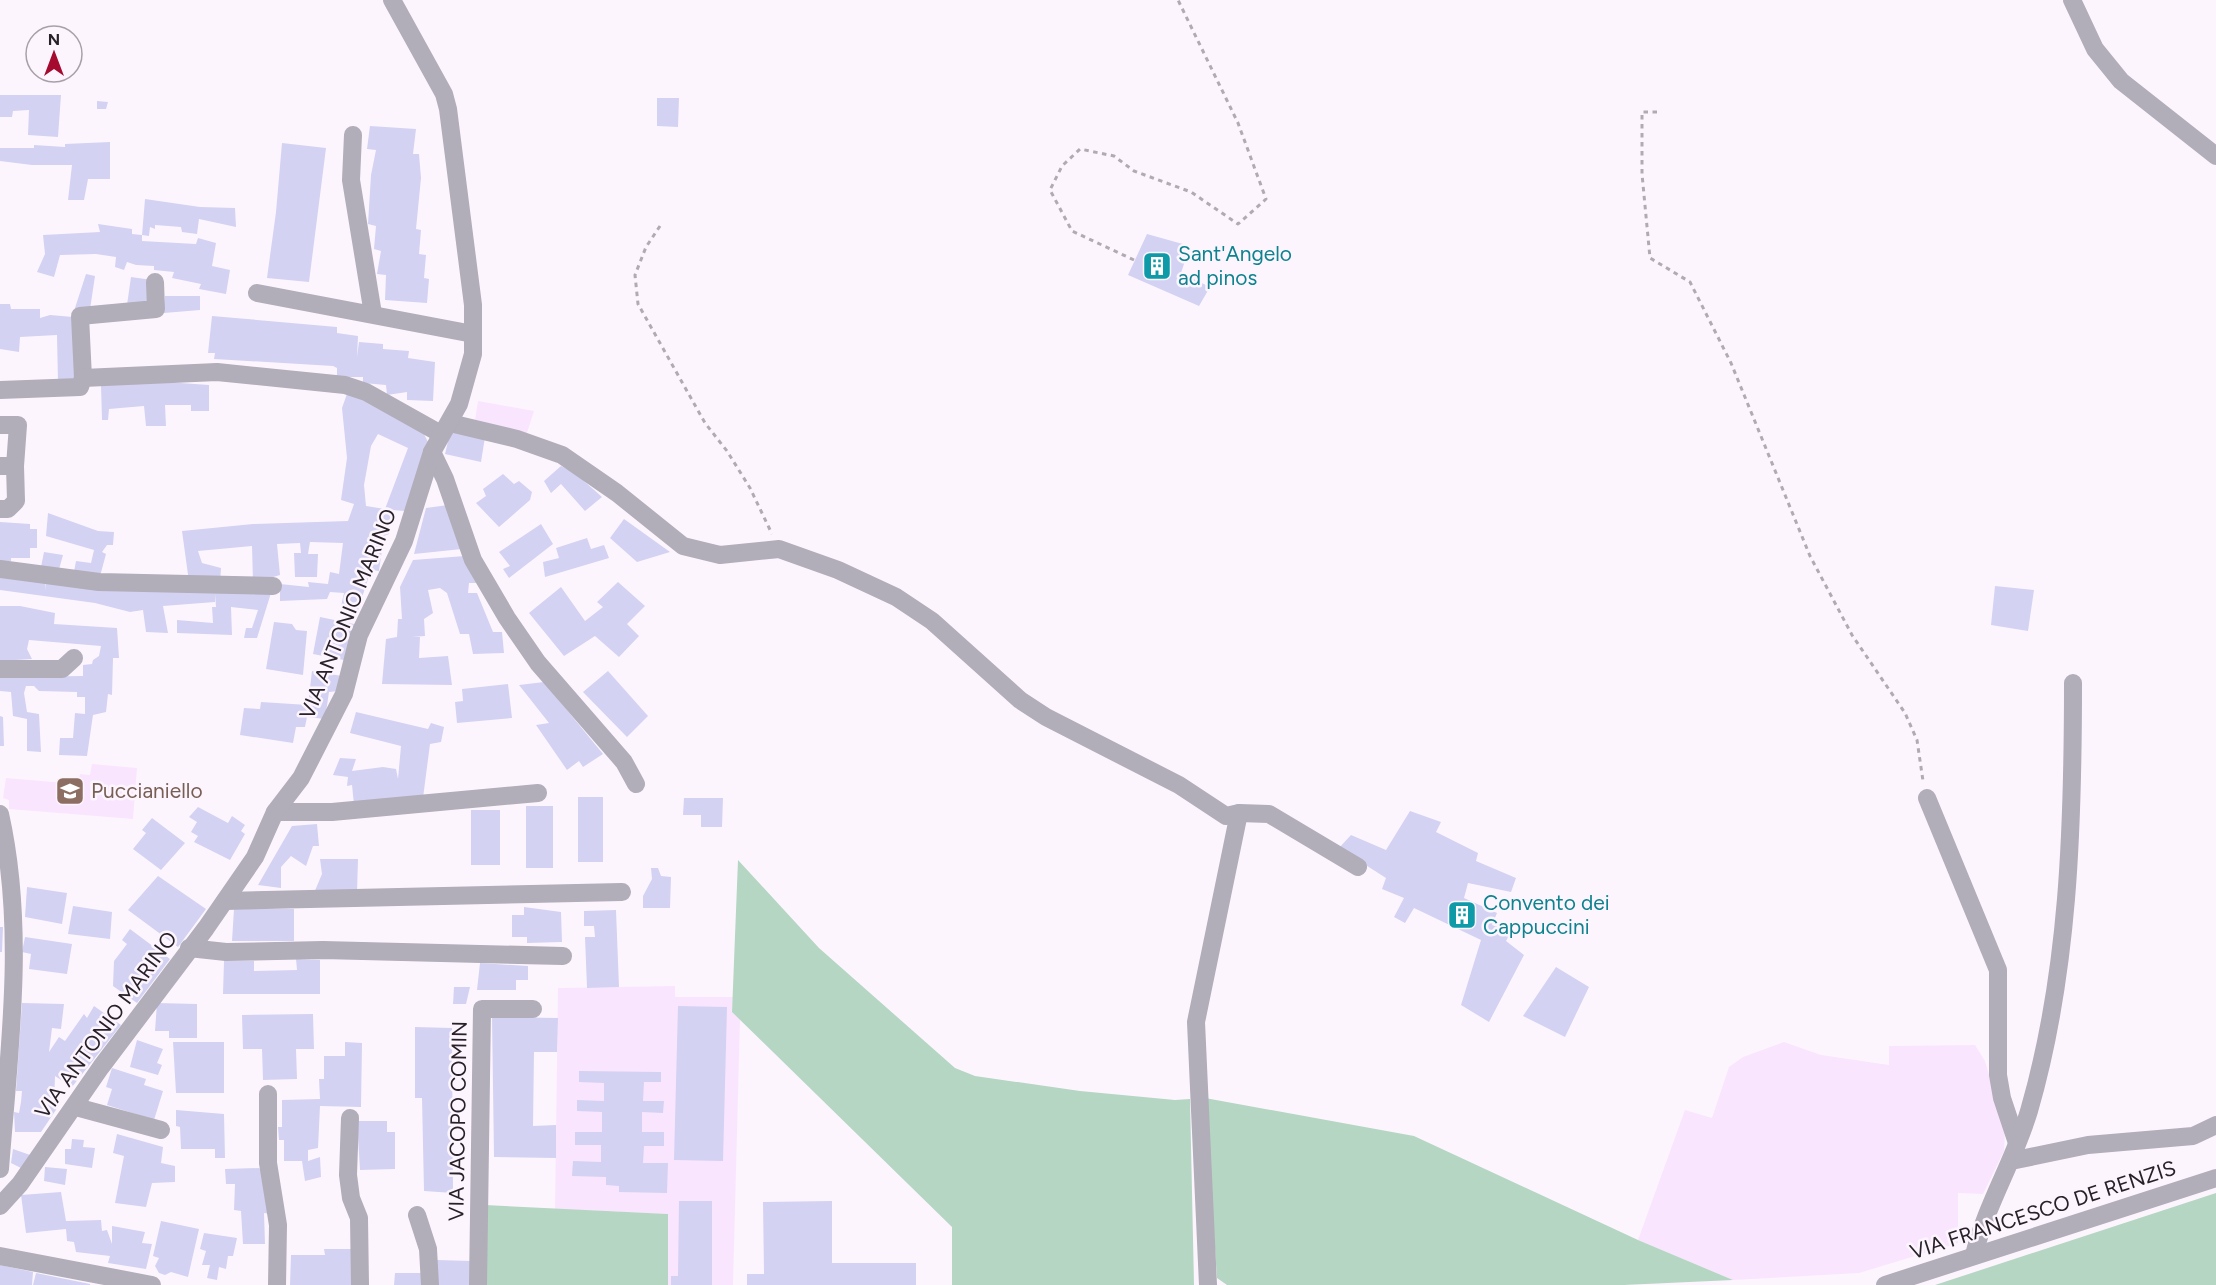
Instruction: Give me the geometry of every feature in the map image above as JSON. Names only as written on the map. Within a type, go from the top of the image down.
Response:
[{"type":"street","name":"VIA ANTONIO MARINO","points":[[0,1206],[225,901],[255,857],[275,812],[301,778],[344,694],[359,635],[405,540],[432,452],[466,384],[473,354],[473,305],[448,110],[444,94],[392,0]]},
{"type":"street","points":[[2072,0],[2095,49],[2121,81],[2216,156]]},
{"type":"street","points":[[353,135],[351,180],[373,314]]},
{"type":"street","points":[[0,390],[80,387],[82,378],[80,316],[156,309],[155,282]]},
{"type":"street","points":[[257,293],[473,334]]},
{"type":"street","points":[[82,378],[217,372],[345,385],[366,392],[445,428],[517,439],[562,455],[617,494],[682,546],[720,555],[779,549],[838,570],[896,597],[938,626],[1004,686],[1038,712],[1233,814],[1269,814],[1358,867]]},
{"type":"street","points":[[0,425],[18,425],[7,466],[16,501],[8,509],[0,509]]},
{"type":"street","points":[[432,452],[445,479],[468,548],[482,578],[538,663],[624,762],[636,784]]},
{"type":"street","points":[[0,569],[99,582],[273,586]]},
{"type":"street","points":[[0,669],[62,669],[74,658]]},
{"type":"street","points":[[1974,1255],[1981,1224],[2014,1152],[2036,1083],[2059,977],[2067,882],[2073,683]]},
{"type":"street","points":[[275,812],[332,812],[538,793]]},
{"type":"street","points":[[1927,798],[1998,970],[1998,1075],[2014,1152]]},
{"type":"street","points":[[0,814],[14,914],[4,1054],[0,1169]]},
{"type":"street","points":[[1208,1285],[1196,1022],[1233,814]]},
{"type":"street","points":[[225,901],[622,892]]},
{"type":"street","points":[[189,948],[226,952],[323,950],[564,956]]},
{"type":"street","name":"VIA JACOPO COMIN","points":[[478,1285],[482,1009],[533,1009]]},
{"type":"street","points":[[268,1094],[268,1163],[278,1225],[278,1285]]},
{"type":"street","points":[[75,1107],[161,1130]]},
{"type":"street","points":[[350,1118],[348,1175],[351,1198],[359,1218],[360,1285]]},
{"type":"street","points":[[2014,1152],[2193,1136],[2216,1125]]},
{"type":"street","name":"VIA FRANCESCO DE RENZIS","points":[[1885,1285],[2216,1178]]},
{"type":"street","points":[[417,1215],[428,1249],[430,1285]]},
{"type":"street","points":[[0,1256],[98,1279],[152,1285]]},
{"type":"path","points":[[1134,260],[1072,231],[1050,190],[1062,166],[1080,149],[1114,156],[1134,171],[1191,192],[1238,224],[1266,199],[1238,123],[1178,0]]},
{"type":"path","points":[[1657,112],[1642,112],[1642,174],[1650,258],[1690,282],[1731,363],[1810,556],[1852,635],[1905,713],[1917,740],[1927,798]]},
{"type":"path","points":[[660,226],[646,247],[635,276],[638,304],[705,423],[727,451],[750,488],[779,549]]},
{"type":"shaded area","points":[[478,401],[534,411],[527,433],[475,420]]},
{"type":"shaded area","name":"Puccianiello","points":[[92,764],[137,768],[133,819],[9,809],[9,800],[3,798],[6,778],[78,784],[80,774],[90,775]]},
{"type":"shaded area","points":[[675,986],[675,997],[733,997],[732,1012],[740,1019],[733,1285],[668,1285],[668,1214],[555,1209],[558,988]]},
{"type":"shaded area","points":[[1784,1042],[1821,1055],[1889,1065],[1889,1046],[1975,1045],[1985,1061],[2005,1130],[2004,1151],[1983,1194],[1958,1193],[1958,1243],[1859,1273],[1733,1280],[1638,1240],[1685,1110],[1712,1118],[1729,1067],[1743,1057]]},
{"type":"green space","points":[[738,860],[819,948],[955,1068],[975,1076],[1080,1091],[1175,1100],[1190,1099],[1194,1285],[952,1285],[952,1227],[732,1012]]},
{"type":"green space","points":[[1205,1098],[1414,1136],[1638,1240],[1733,1280],[1624,1285],[1227,1285],[1217,1278]]},
{"type":"green space","points":[[2216,1193],[2216,1285],[1935,1285]]},
{"type":"green space","points":[[485,1205],[668,1214],[668,1285],[485,1285]]},
{"type":"building","points":[[0,95],[61,95],[58,137],[28,135],[29,110],[13,111],[12,117],[0,117]]},
{"type":"building","points":[[657,98],[679,98],[678,127],[657,126]]},
{"type":"building","points":[[97,101],[108,102],[106,109],[97,109]]},
{"type":"building","points":[[370,126],[416,129],[413,154],[419,154],[421,178],[416,229],[421,230],[419,254],[426,255],[424,278],[429,279],[427,303],[385,300],[386,275],[377,274],[381,251],[374,249],[376,226],[368,224],[371,175],[376,150],[367,149]]},
{"type":"building","points":[[110,142],[110,179],[88,179],[84,200],[68,200],[72,165],[32,165],[0,161],[0,148],[34,148],[34,145],[65,147],[65,144]]},
{"type":"building","points":[[282,143],[326,148],[309,282],[267,278]]},
{"type":"building","points":[[145,199],[200,207],[235,208],[236,227],[199,219],[197,234],[182,232],[181,227],[155,225],[155,229],[150,227],[149,236],[142,235]]},
{"type":"building","points":[[98,224],[132,229],[132,234],[142,235],[142,241],[196,244],[198,238],[216,243],[212,266],[230,270],[226,294],[199,289],[201,284],[172,278],[174,272],[154,270],[154,266],[127,262],[124,270],[115,267],[116,257],[96,254],[60,255],[54,277],[37,272],[45,254],[43,235],[100,232]]},
{"type":"building","name":"Sant'Angelo ad pinos","points":[[1147,234],[1190,246],[1181,273],[1210,287],[1199,306],[1128,275]]},
{"type":"building","points":[[86,274],[95,276],[89,316],[74,311]]},
{"type":"building","points":[[131,277],[152,280],[156,298],[126,312]]},
{"type":"building","points":[[165,296],[200,296],[200,310],[164,313]]},
{"type":"building","points":[[0,304],[10,304],[11,309],[40,309],[40,318],[50,315],[73,317],[76,383],[58,383],[57,335],[20,337],[19,352],[0,349]]},
{"type":"building","points":[[212,316],[337,327],[337,333],[358,336],[357,357],[359,342],[383,344],[383,349],[409,351],[408,358],[435,362],[433,401],[407,400],[407,392],[387,395],[386,385],[363,383],[363,377],[337,377],[337,368],[333,366],[214,359],[215,353],[208,353]]},
{"type":"building","points":[[166,382],[209,385],[209,411],[191,411],[191,405],[165,405],[166,426],[146,426],[144,406],[109,409],[108,420],[102,420],[101,385]]},
{"type":"building","points":[[348,391],[422,430],[428,442],[405,511],[392,510],[389,534],[384,536],[379,571],[371,570],[358,610],[341,606],[344,593],[330,592],[327,599],[280,601],[280,584],[309,587],[308,582],[328,584],[330,572],[339,574],[343,543],[310,542],[308,554],[318,554],[317,577],[295,577],[294,553],[301,553],[300,543],[277,544],[280,575],[253,583],[252,546],[198,551],[202,563],[221,568],[220,583],[189,582],[182,531],[253,524],[348,521],[354,504],[341,500],[347,458],[342,408]],"holes":[[[378,434],[408,448],[385,509],[366,506],[364,485],[371,446]]]},
{"type":"building","points":[[451,429],[485,437],[481,462],[445,454]]},
{"type":"building","points":[[561,466],[575,473],[602,497],[585,511],[561,484],[551,493],[544,481]]},
{"type":"building","points":[[503,474],[514,484],[519,481],[532,492],[530,500],[499,527],[476,503],[486,496],[483,489]]},
{"type":"building","points":[[448,505],[462,549],[414,554],[426,508]]},
{"type":"building","points":[[48,513],[98,531],[114,532],[113,545],[107,545],[102,552],[106,554],[99,580],[73,577],[76,561],[91,563],[94,550],[46,536]]},
{"type":"building","points":[[624,519],[670,552],[637,562],[610,538]]},
{"type":"building","points":[[0,522],[30,524],[30,529],[37,529],[37,548],[30,548],[30,558],[11,558],[11,561],[0,561]]},
{"type":"building","points":[[541,524],[553,544],[509,578],[503,569],[510,566],[499,552]]},
{"type":"building","points":[[587,538],[591,549],[604,545],[609,558],[545,577],[543,562],[559,558],[556,548]]},
{"type":"building","points":[[44,552],[63,555],[58,573],[40,572]]},
{"type":"building","points":[[465,556],[479,583],[469,583],[468,593],[477,593],[493,632],[502,632],[504,653],[473,654],[469,634],[460,634],[447,593],[440,588],[428,590],[433,613],[424,619],[425,636],[412,637],[420,637],[419,658],[448,656],[452,685],[382,684],[386,639],[397,637],[398,619],[402,619],[400,587],[413,560]]},
{"type":"building","points":[[0,571],[45,577],[45,591],[46,577],[271,593],[257,638],[244,638],[246,628],[252,628],[258,610],[231,607],[232,635],[177,633],[177,620],[213,623],[212,607],[216,607],[215,594],[215,602],[163,606],[168,633],[146,632],[143,610],[130,612],[95,603],[0,590]]},
{"type":"building","points":[[618,582],[645,606],[627,624],[639,636],[619,657],[595,636],[564,656],[529,613],[561,587],[585,621],[603,607],[597,602]]},
{"type":"building","points":[[1995,586],[2034,590],[2028,631],[1991,625]]},
{"type":"building","points":[[0,606],[20,606],[55,613],[54,624],[117,628],[119,658],[113,658],[112,695],[108,694],[106,712],[93,715],[87,756],[59,755],[60,738],[73,738],[75,713],[85,714],[85,697],[77,697],[77,692],[39,691],[34,686],[26,686],[24,693],[27,712],[39,714],[41,752],[27,751],[27,719],[13,716],[11,692],[0,691],[0,677],[83,676],[83,665],[92,664],[93,660],[99,656],[101,646],[29,640],[27,649],[32,659],[0,661]]},
{"type":"building","points":[[320,617],[354,624],[344,660],[313,654]]},
{"type":"building","points":[[274,622],[292,624],[296,630],[307,631],[303,675],[266,669]]},
{"type":"building","points":[[312,671],[342,676],[339,691],[329,692],[325,719],[307,717],[305,727],[296,727],[293,743],[240,735],[244,708],[260,709],[261,702],[308,705]]},
{"type":"building","points":[[608,671],[648,716],[627,737],[583,692]]},
{"type":"building","points":[[544,682],[603,754],[583,767],[579,761],[567,770],[536,725],[549,723],[519,685]]},
{"type":"building","points":[[508,684],[512,718],[457,723],[455,702],[463,701],[462,689]]},
{"type":"building","points":[[356,712],[428,729],[431,723],[444,727],[441,742],[430,744],[423,798],[354,805],[352,785],[347,786],[348,777],[333,775],[340,758],[356,759],[352,771],[383,767],[396,769],[398,779],[401,746],[350,733]]},
{"type":"building","points":[[0,716],[3,717],[4,746],[0,746]]},
{"type":"building","points":[[578,797],[603,797],[603,862],[578,862]]},
{"type":"building","points":[[684,798],[723,798],[722,827],[701,827],[701,815],[683,815]]},
{"type":"building","points":[[526,806],[553,806],[553,868],[526,868]]},
{"type":"building","points":[[198,807],[228,823],[232,816],[245,825],[241,831],[245,834],[230,860],[194,842],[198,836],[191,832],[197,822],[189,817]]},
{"type":"building","points":[[471,810],[500,810],[500,865],[471,865]]},
{"type":"building","name":"Convento dei Cappuccini","points":[[1410,811],[1441,822],[1436,832],[1478,853],[1476,861],[1516,878],[1511,892],[1468,883],[1464,898],[1497,913],[1492,925],[1511,932],[1506,941],[1524,955],[1489,1022],[1461,1005],[1481,940],[1414,908],[1405,923],[1394,917],[1404,898],[1382,889],[1386,878],[1339,848],[1351,835],[1386,850]]},
{"type":"building","points":[[152,818],[185,843],[161,870],[133,849],[146,833],[142,830]]},
{"type":"building","points":[[317,824],[319,846],[313,846],[306,866],[291,856],[281,867],[281,888],[258,885],[292,826]]},
{"type":"building","points":[[320,859],[358,859],[357,893],[314,893],[322,874]]},
{"type":"building","points":[[651,868],[658,868],[661,876],[671,877],[670,908],[643,908],[643,896],[652,879]]},
{"type":"building","points":[[158,876],[206,909],[178,947],[128,910]]},
{"type":"building","points":[[27,887],[67,893],[62,924],[25,917]]},
{"type":"building","points":[[73,906],[112,912],[110,939],[68,934]]},
{"type":"building","points":[[524,907],[561,912],[562,942],[527,943],[527,937],[512,937],[512,915],[524,915]]},
{"type":"building","points":[[234,909],[294,909],[294,941],[232,941]]},
{"type":"building","points":[[616,910],[619,987],[587,988],[585,937],[595,937],[594,926],[584,926],[584,911]]},
{"type":"building","points":[[0,927],[3,927],[2,952],[0,952]]},
{"type":"building","points":[[130,929],[170,959],[137,1003],[113,986],[114,961],[127,944],[122,940]]},
{"type":"building","points":[[25,937],[72,944],[67,974],[29,969],[31,954],[22,952]]},
{"type":"building","points":[[296,959],[320,960],[320,994],[223,994],[224,961],[254,961],[254,971],[297,970]]},
{"type":"building","points":[[480,963],[528,966],[528,980],[516,980],[516,990],[477,990]]},
{"type":"building","points":[[1556,967],[1589,987],[1565,1037],[1523,1016]]},
{"type":"building","points":[[454,987],[470,987],[466,1004],[453,1004]]},
{"type":"building","points":[[22,1003],[64,1004],[61,1029],[52,1028],[49,1052],[59,1037],[65,1041],[84,1014],[87,1018],[94,1006],[121,1025],[72,1087],[55,1076],[54,1104],[60,1104],[41,1132],[15,1132],[14,1112],[19,1113],[22,1091],[16,1091]]},
{"type":"building","points":[[157,1003],[197,1004],[197,1038],[169,1038],[169,1031],[155,1031]]},
{"type":"building","points":[[678,1006],[727,1007],[723,1161],[674,1160]]},
{"type":"building","points":[[313,1014],[314,1049],[296,1049],[297,1079],[263,1080],[262,1049],[243,1049],[242,1015]]},
{"type":"building","points":[[492,1017],[558,1018],[557,1052],[534,1052],[533,1126],[556,1125],[556,1158],[494,1157]]},
{"type":"building","points":[[415,1027],[452,1028],[453,1193],[424,1191],[422,1098],[415,1098]]},
{"type":"building","points":[[137,1040],[163,1049],[157,1063],[162,1065],[158,1075],[130,1067]]},
{"type":"building","points":[[173,1042],[224,1042],[224,1093],[176,1093]]},
{"type":"building","points":[[345,1042],[362,1043],[361,1107],[320,1106],[318,1148],[308,1150],[308,1161],[320,1157],[321,1177],[305,1181],[302,1161],[284,1161],[284,1140],[279,1140],[278,1127],[282,1127],[282,1100],[320,1099],[319,1079],[324,1079],[324,1056],[345,1056]]},
{"type":"building","points":[[112,1068],[146,1079],[144,1085],[163,1091],[154,1120],[107,1105],[112,1089],[106,1087]]},
{"type":"building","points":[[579,1071],[661,1072],[661,1082],[644,1082],[643,1101],[664,1101],[663,1113],[642,1112],[642,1132],[664,1132],[664,1146],[644,1146],[643,1163],[668,1163],[667,1193],[619,1192],[619,1186],[606,1185],[606,1177],[572,1176],[573,1161],[601,1162],[601,1145],[575,1145],[575,1132],[602,1132],[602,1112],[577,1111],[577,1100],[604,1101],[604,1083],[579,1082]]},
{"type":"building","points":[[176,1110],[224,1114],[225,1158],[215,1158],[215,1149],[181,1149],[180,1127],[176,1126]]},
{"type":"building","points":[[357,1121],[387,1121],[387,1132],[395,1132],[395,1169],[360,1170]]},
{"type":"building","points":[[117,1134],[163,1147],[161,1163],[175,1166],[175,1182],[152,1183],[146,1207],[115,1203],[124,1156],[113,1153]]},
{"type":"building","points":[[72,1139],[84,1140],[83,1147],[95,1148],[92,1168],[65,1164],[65,1149],[71,1149]]},
{"type":"building","points":[[13,1149],[33,1156],[23,1169],[11,1163]]},
{"type":"building","points":[[45,1167],[67,1169],[65,1185],[44,1181]]},
{"type":"building","points":[[259,1168],[267,1177],[270,1214],[264,1213],[265,1244],[243,1244],[241,1211],[234,1210],[235,1184],[226,1184],[225,1169]]},
{"type":"building","points":[[61,1192],[66,1221],[101,1220],[102,1231],[107,1230],[112,1244],[112,1226],[145,1232],[142,1243],[152,1244],[146,1269],[108,1263],[110,1256],[76,1252],[74,1242],[67,1241],[66,1229],[26,1233],[21,1195]]},
{"type":"building","points":[[679,1201],[712,1201],[712,1285],[671,1285],[671,1276],[678,1276]]},
{"type":"building","points":[[832,1201],[832,1263],[916,1263],[916,1285],[747,1285],[747,1274],[764,1274],[763,1202]]},
{"type":"building","points":[[161,1221],[199,1229],[188,1277],[171,1272],[165,1275],[159,1273],[155,1266],[159,1258],[153,1256]]},
{"type":"building","points":[[204,1233],[237,1238],[233,1256],[228,1256],[226,1269],[219,1267],[217,1280],[207,1278],[210,1265],[202,1265],[206,1251],[200,1249]]},
{"type":"building","points":[[324,1249],[356,1249],[356,1285],[290,1285],[291,1255],[325,1255]]},
{"type":"building","points":[[437,1260],[472,1261],[472,1285],[437,1285]]},
{"type":"building","points":[[0,1265],[33,1272],[32,1285],[0,1285]]},
{"type":"building","points":[[36,1273],[90,1284],[90,1285],[33,1285]]},
{"type":"building","points":[[395,1273],[425,1273],[425,1285],[394,1285]]},
{"type":"place","name":"Sant'Angelo ad pinos","points":[[1157,266]]},
{"type":"place","name":"Puccianiello","points":[[70,791]]},
{"type":"place","name":"Convento dei Cappuccini","points":[[1462,915]]}]
